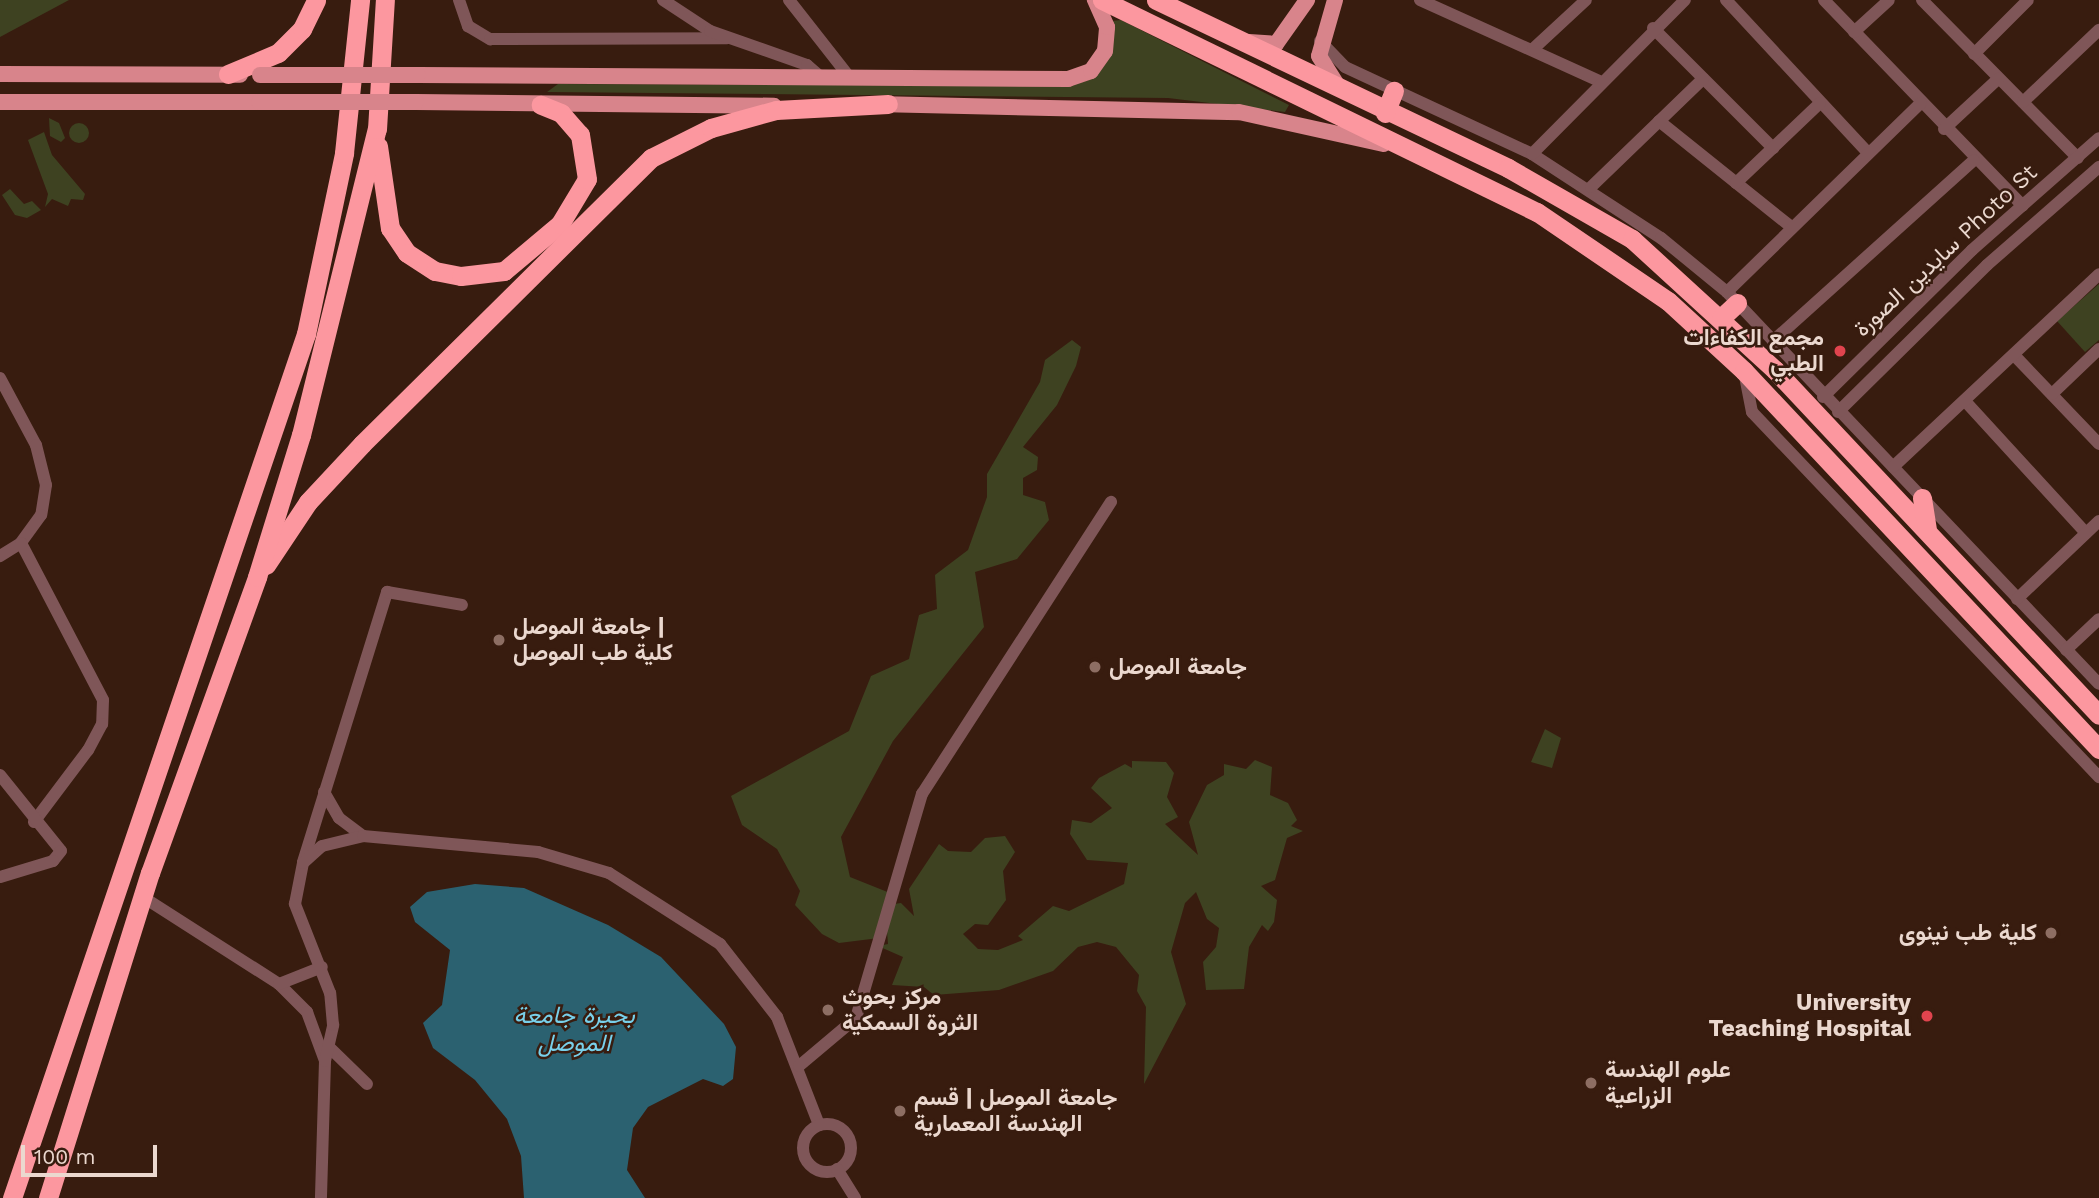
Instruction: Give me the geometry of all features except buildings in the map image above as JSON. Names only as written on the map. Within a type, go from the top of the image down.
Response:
[{"type":"highway","points":[[228,74],[278,53],[302,29],[316,0]]},
{"type":"highway","points":[[12,1198],[306,334],[344,153],[360,0]]},
{"type":"highway","points":[[48,1198],[143,897],[257,577],[337,306],[377,129],[385,0]]},
{"type":"highway","points":[[1102,0],[1537,212],[1668,301],[1744,371],[2099,749]]},
{"type":"highway","points":[[1156,0],[1385,113],[1549,189],[1632,239],[1721,318],[1927,528],[2099,715]]},
{"type":"highway","points":[[1385,113],[1394,92]]},
{"type":"highway","points":[[257,577],[308,502],[362,444],[651,158],[711,128],[776,110],[888,104]]},
{"type":"highway","points":[[377,129],[390,228],[407,253],[435,271],[483,276],[516,263],[560,224],[587,179],[580,135],[561,114],[541,105]]},
{"type":"highway","points":[[1537,212],[1549,189]]},
{"type":"highway","points":[[1721,318],[1732,298]]},
{"type":"highway","points":[[1922,498],[1927,528]]},
{"type":"highway","points":[[2066,714],[2083,699]]},
{"type":"main road","points":[[0,74],[538,75],[823,79],[1080,76],[1105,51],[1107,27],[1095,0]]},
{"type":"main road","points":[[1240,42],[1276,44],[1307,0]]},
{"type":"main road","points":[[1335,0],[1320,41],[1326,74],[1344,93]]},
{"type":"main road","points":[[538,75],[541,105]]},
{"type":"main road","points":[[0,102],[888,104],[1239,112],[1418,155]]},
{"type":"street","points":[[459,0],[468,26],[490,39],[727,38]]},
{"type":"street","points":[[663,0],[727,38],[807,65],[823,79]]},
{"type":"street","points":[[789,0],[851,79]]},
{"type":"street","points":[[1420,0],[1599,81]]},
{"type":"street","points":[[1533,49],[1586,0]]},
{"type":"street","points":[[1532,154],[1599,81],[1685,0]]},
{"type":"street","points":[[1726,0],[1868,153]]},
{"type":"street","points":[[1825,0],[1944,129],[2023,206]]},
{"type":"street","points":[[1854,33],[1889,0]]},
{"type":"street","points":[[1922,0],[2078,159]]},
{"type":"street","points":[[1974,54],[2028,0]]},
{"type":"street","points":[[1653,28],[1773,148]]},
{"type":"street","points":[[2023,102],[2099,30]]},
{"type":"street","points":[[1320,41],[1345,66],[1394,92],[1532,154],[1591,187],[1732,298],[1823,397],[2099,684]]},
{"type":"street","points":[[1591,187],[1703,79]]},
{"type":"street","points":[[1944,129],[1998,79]]},
{"type":"street","points":[[1737,183],[1820,103]]},
{"type":"street","points":[[1732,298],[1790,226],[1921,103]]},
{"type":"street","points":[[1659,121],[1790,226]]},
{"type":"street","name":"سايدين الصورة Photo St","points":[[1823,397],[2023,206],[2099,138]]},
{"type":"street","points":[[1773,341],[1974,160]]},
{"type":"street","name":"سايدين الصورة Photo St","points":[[1838,412],[1987,265],[2097,174]]},
{"type":"street","points":[[1893,467],[2099,274]]},
{"type":"street","points":[[2052,394],[2099,349]]},
{"type":"street","points":[[2014,355],[2099,444]]},
{"type":"street","points":[[1744,371],[1752,412],[2099,777]]},
{"type":"street","points":[[0,377],[36,445],[46,485],[41,515],[21,542],[0,556]]},
{"type":"street","points":[[1965,401],[2086,533]]},
{"type":"street","points":[[799,1066],[856,1018],[922,794],[1111,502]]},
{"type":"street","points":[[2017,599],[2099,521]]},
{"type":"street","points":[[21,542],[103,700],[102,724],[93,742],[34,822]]},
{"type":"street","points":[[321,1198],[325,1061],[333,1025],[323,967],[295,904],[303,863],[387,592],[463,605]]},
{"type":"street","points":[[2066,650],[2099,620]]},
{"type":"street","points":[[0,775],[34,822],[60,846],[60,855],[0,877]]},
{"type":"street","points":[[324,792],[339,818],[363,836]]},
{"type":"street","points":[[303,863],[322,846],[363,836],[538,852],[609,873],[720,944],[777,1017],[799,1066],[818,1125]]},
{"type":"street","points":[[143,897],[279,984],[307,1012],[325,1061]]},
{"type":"street","points":[[279,984],[323,967]]},
{"type":"street","points":[[328,1047],[367,1084]]},
{"type":"street","points":[[818,1125],[835,1125],[850,1142],[849,1158],[837,1169],[822,1171],[804,1156],[804,1141],[818,1125]]},
{"type":"street","points":[[837,1169],[855,1198]]},
{"type":"green space","points":[[0,0],[69,0],[0,37]]},
{"type":"green space","points":[[1121,20],[1289,105],[1285,112],[1168,98],[547,92],[558,84],[1068,86],[1089,80],[1113,47],[1112,21]]},
{"type":"green space","points":[[49,118],[59,123],[65,138],[61,142],[50,136]]},
{"type":"green space","points":[[79,123],[86,126],[89,133],[86,140],[79,143],[72,140],[69,133],[72,126]]},
{"type":"green space","points":[[44,132],[52,155],[85,194],[83,200],[71,199],[68,206],[52,199],[45,207],[48,194],[28,140]]},
{"type":"green space","points":[[10,189],[24,204],[32,201],[41,210],[27,218],[15,215],[2,195]]},
{"type":"green space","points":[[2099,284],[2099,340],[2085,352],[2057,321]]},
{"type":"green space","points":[[1072,340],[1081,347],[1076,366],[1057,405],[1023,447],[1038,457],[1037,470],[1023,478],[1023,495],[1045,502],[1049,520],[1017,559],[975,572],[984,627],[893,741],[841,837],[850,877],[890,893],[887,905],[901,903],[914,916],[909,889],[939,844],[948,851],[971,852],[985,838],[1005,836],[1015,852],[1003,871],[1006,900],[988,925],[975,924],[963,934],[978,949],[998,950],[1023,940],[1018,936],[1053,906],[1069,911],[1124,884],[1128,863],[1087,860],[1070,834],[1072,820],[1091,823],[1112,808],[1091,788],[1099,778],[1125,764],[1132,768],[1132,761],[1166,762],[1174,773],[1167,797],[1178,817],[1165,824],[1198,855],[1189,822],[1207,785],[1224,775],[1224,764],[1246,769],[1255,760],[1272,767],[1270,795],[1288,803],[1297,820],[1291,826],[1303,831],[1287,838],[1275,880],[1261,886],[1277,900],[1274,922],[1268,931],[1262,925],[1249,947],[1244,989],[1206,990],[1203,962],[1216,947],[1219,928],[1207,919],[1196,892],[1185,903],[1171,952],[1186,1004],[1144,1084],[1146,1007],[1137,991],[1139,975],[1116,947],[1097,942],[1078,947],[1053,971],[999,990],[934,995],[924,987],[892,985],[903,957],[878,946],[888,944],[885,907],[879,938],[839,943],[822,934],[795,905],[800,891],[777,849],[742,825],[731,796],[849,731],[871,676],[909,659],[919,615],[937,609],[935,575],[968,550],[987,497],[987,474],[1040,382],[1045,360]]},
{"type":"green space","points":[[1545,729],[1561,738],[1552,768],[1531,762]]},
{"type":"water","name":"بحيرة جامعة الموصل","points":[[475,884],[524,888],[608,925],[661,957],[724,1024],[736,1047],[733,1079],[723,1086],[703,1079],[648,1107],[633,1128],[627,1170],[645,1198],[524,1198],[521,1156],[507,1119],[475,1080],[433,1048],[423,1023],[442,1005],[450,950],[415,922],[410,907],[427,892]]},
{"type":"place","name":"مجمع الكفاءات الطبي","points":[[1840,351]]},
{"type":"place","name":"جامعة الموصل | كلية طب الموصل","points":[[499,640]]},
{"type":"place","name":"جامعة الموصل","points":[[1095,667]]},
{"type":"place","name":"كلية طب نينوى","points":[[2051,933]]},
{"type":"place","name":"مركز بحوث الثروة السمكية","points":[[828,1010]]},
{"type":"place","name":"University Teaching Hospital","points":[[1927,1016]]},
{"type":"place","name":"علوم الهندسة الزراعية","points":[[1591,1083]]},
{"type":"place","name":"جامعة الموصل | قسم الهندسة المعمارية","points":[[900,1111]]}]
